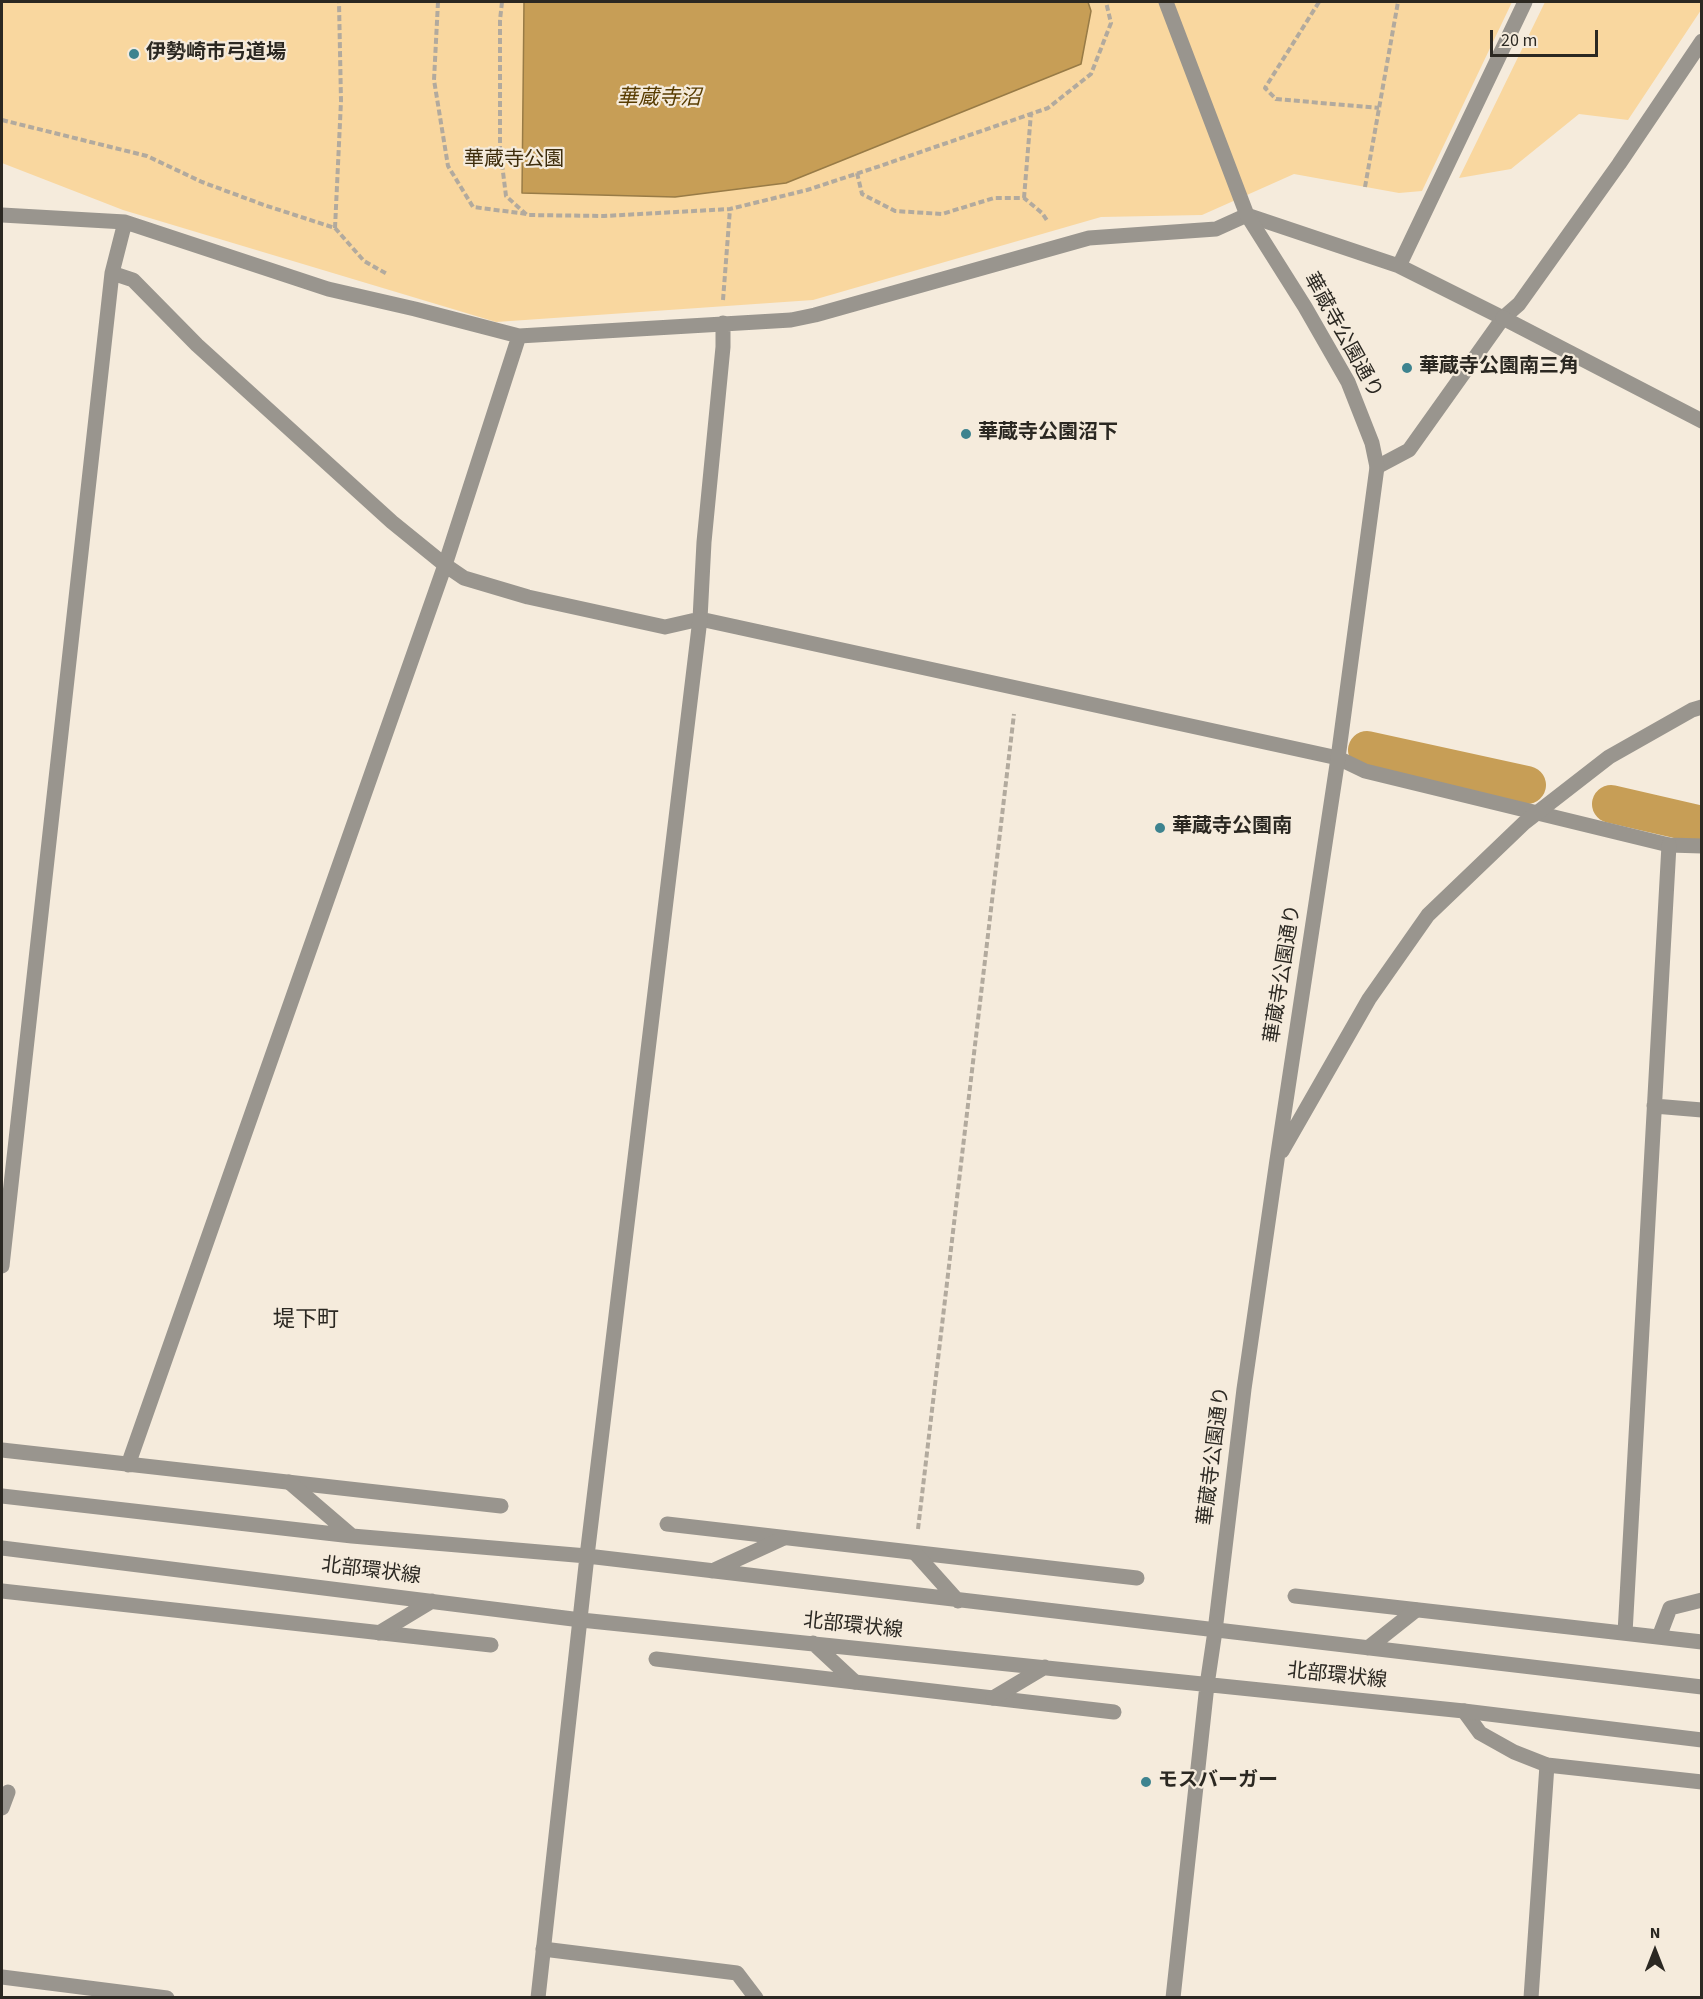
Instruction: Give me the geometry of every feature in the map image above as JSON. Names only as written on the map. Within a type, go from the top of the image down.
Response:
[{"type":"street","name":"華蔵寺公園通り","points":[[1166,2],[1247,215],[1305,307],[1348,382],[1372,443],[1377,467],[1338,759],[1244,1389],[1207,1685],[1173,1998]]},
{"type":"street","points":[[1399,266],[1525,2]]},
{"type":"street","points":[[1377,467],[1409,450],[1503,318],[1518,304],[1619,165],[1701,41]]},
{"type":"street","points":[[2,216],[125,222],[328,289],[519,336],[723,322],[791,320],[1089,238],[1216,230],[1247,215],[1399,266],[1701,421]]},
{"type":"street","points":[[2,1266],[112,273],[125,222]]},
{"type":"street","points":[[112,273],[133,280],[206,353],[392,522],[464,578],[528,597],[665,627],[700,619],[1338,759],[1365,771],[1669,845],[1701,846]]},
{"type":"street","points":[[538,1998],[587,1556],[700,619],[704,542],[723,347],[723,322]]},
{"type":"street","points":[[128,1465],[446,565],[519,336]]},
{"type":"street","points":[[1277,1160],[1369,999],[1428,915],[1524,823],[1609,757],[1701,706]]},
{"type":"street","points":[[1625,1633],[1669,845]]},
{"type":"street","points":[[1654,1106],[1701,1110]]},
{"type":"street","points":[[2,1450],[501,1506]]},
{"type":"street","points":[[289,1482],[352,1536]]},
{"type":"street","name":"北部環状線","points":[[2,1496],[352,1536],[587,1556],[1701,1687]]},
{"type":"street","points":[[667,1524],[1137,1578]]},
{"type":"street","points":[[712,1571],[784,1538]]},
{"type":"street","name":"北部環状線","points":[[2,1548],[581,1620],[1045,1667],[1701,1740]]},
{"type":"street","points":[[915,1553],[958,1600]]},
{"type":"street","points":[[2,1591],[491,1645]]},
{"type":"street","points":[[1295,1596],[1701,1642]]},
{"type":"street","points":[[1659,1637],[1670,1608],[1701,1600]]},
{"type":"street","points":[[379,1633],[432,1601]]},
{"type":"street","points":[[1368,1648],[1416,1610]]},
{"type":"street","points":[[813,1644],[855,1682]]},
{"type":"street","points":[[656,1659],[1114,1712]]},
{"type":"street","points":[[993,1698],[1045,1667]]},
{"type":"street","points":[[1464,1712],[1480,1733],[1514,1752],[1547,1765],[1701,1782]]},
{"type":"street","points":[[1531,1998],[1547,1765]]},
{"type":"street","points":[[2,1808],[8,1792]]},
{"type":"street","points":[[543,1949],[737,1973],[756,1998]]},
{"type":"street","points":[[2,1977],[167,1998]]},
{"type":"path","points":[[335,228],[341,101],[339,2]]},
{"type":"path","points":[[438,2],[434,80],[448,166],[473,207],[527,215],[604,216],[730,209],[807,190],[1048,108],[1090,74],[1111,22],[1106,2]]},
{"type":"path","points":[[502,2],[500,148],[506,195],[527,215]]},
{"type":"path","points":[[1319,2],[1265,88],[1276,99],[1379,108]]},
{"type":"path","points":[[1365,187],[1398,2]]},
{"type":"path","points":[[1024,198],[1031,113]]},
{"type":"path","points":[[2,120],[147,156],[202,182],[335,228],[364,261],[392,276]]},
{"type":"path","points":[[856,173],[862,194],[895,211],[942,214],[994,198],[1024,198],[1042,213],[1054,231]]},
{"type":"path","points":[[723,306],[730,209]]},
{"type":"path","points":[[915,1553],[1017,689]]},
{"type":"green space","name":"華蔵寺公園","points":[[2,2],[1512,2],[1422,191],[1399,193],[1294,174],[1202,215],[1101,217],[813,300],[496,322],[123,210],[2,163]]},
{"type":"green space","points":[[1545,2],[1701,2],[1701,10],[1628,120],[1579,114],[1511,169],[1459,178]]},
{"type":"water","name":"華蔵寺沼","points":[[524,2],[1088,2],[1091,11],[1081,64],[786,183],[675,197],[522,193]]},
{"type":"waterway","points":[[1367,750],[1527,785]]},
{"type":"waterway","points":[[1611,804],[1702,825]]},
{"type":"place","name":"伊勢崎市弓道場","points":[[134,54]]},
{"type":"place","name":"華蔵寺公園南三角","points":[[1407,368]]},
{"type":"place","name":"華蔵寺公園沼下","points":[[966,434]]},
{"type":"place","name":"華蔵寺公園南","points":[[1160,828]]},
{"type":"place","name":"モスバーガー","points":[[1146,1782]]},
{"type":"district","name":"堤下町","points":[[306,1321]]}]
